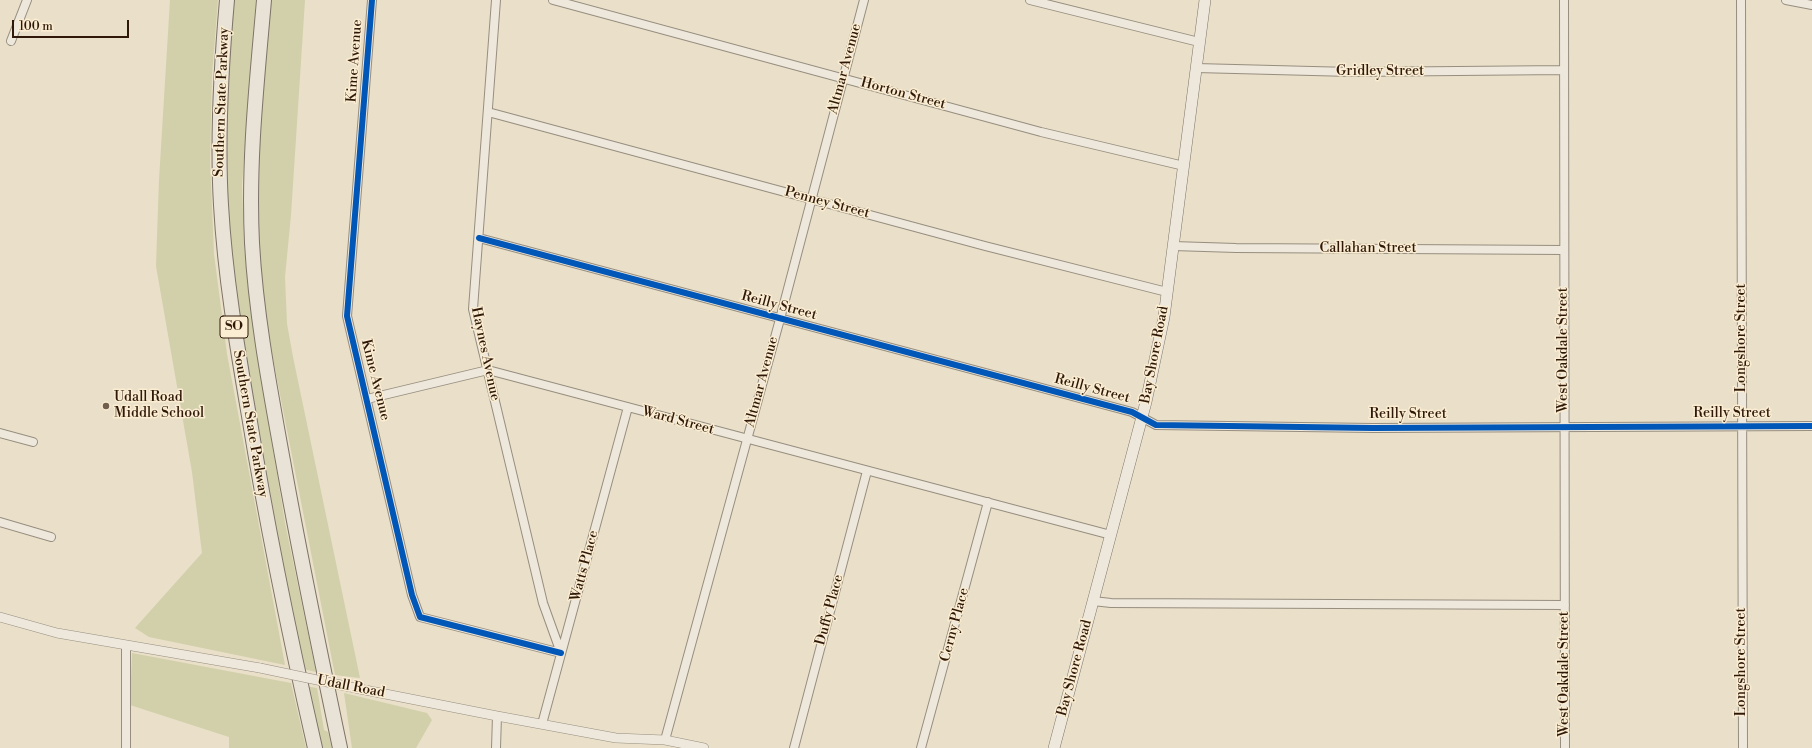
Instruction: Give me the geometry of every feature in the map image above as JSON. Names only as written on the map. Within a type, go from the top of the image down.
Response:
[{"type":"highway","name":"Southern State Parkway","points":[[227,0],[221,76],[219,141],[221,205],[226,269],[232,319],[260,481],[293,649],[315,748]]},
{"type":"highway","name":"Southern State Parkway","points":[[264,0],[251,163],[251,221],[255,284],[266,362],[287,488],[340,748]]},
{"type":"main road","name":"Bay Shore Road","points":[[1054,748],[1142,418],[1156,359],[1167,292],[1205,0]]},
{"type":"street","points":[[11,41],[27,0]]},
{"type":"street","name":"Kime Avenue","points":[[372,0],[346,316],[367,399],[412,595],[420,617],[561,653]]},
{"type":"street","name":"Haynes Avenue","points":[[496,0],[474,309],[543,603],[561,653]]},
{"type":"street","name":"Horton Street","points":[[553,0],[1041,132],[1184,166]]},
{"type":"street","name":"Altmar Avenue","points":[[665,740],[780,319],[864,0]]},
{"type":"street","points":[[1030,0],[1200,42]]},
{"type":"street","name":"West Oakdale Street","points":[[1564,0],[1565,748]]},
{"type":"street","name":"Longshore Street","points":[[1742,0],[1743,748]]},
{"type":"street","points":[[1786,0],[1812,5]]},
{"type":"street","name":"Gridley Street","points":[[1196,68],[1351,72],[1564,70]]},
{"type":"street","name":"Penney Street","points":[[488,112],[811,199],[1167,292]]},
{"type":"street","name":"Reilly Street","points":[[478,238],[1132,412],[1158,425],[1373,428],[1812,426]]},
{"type":"street","name":"Callahan Street","points":[[1173,246],[1252,249],[1564,250]]},
{"type":"street","name":"Ward Street","points":[[367,399],[488,370],[1111,535]]},
{"type":"street","name":"Watts Place","points":[[542,724],[628,407]]},
{"type":"street","points":[[0,433],[32,442]]},
{"type":"street","name":"Duffy Place","points":[[794,748],[867,471]]},
{"type":"street","name":"Cerny Place","points":[[922,748],[988,502]]},
{"type":"street","points":[[0,522],[51,537]]},
{"type":"street","points":[[1093,602],[1565,605]]},
{"type":"street","name":"Udall Road","points":[[0,617],[57,634],[260,668],[497,716],[616,738],[665,740],[704,748]]},
{"type":"street","points":[[126,645],[126,748]]},
{"type":"street","points":[[496,748],[497,716]]},
{"type":"green space","points":[[170,0],[218,0],[212,75],[210,160],[214,254],[227,354],[285,665],[149,637],[135,628],[202,553],[192,472],[156,266],[159,180]]},
{"type":"green space","points":[[233,0],[256,0],[242,185],[244,245],[250,307],[285,523],[316,672],[303,669],[250,393],[230,246],[225,131],[228,52]]},
{"type":"green space","points":[[270,0],[305,0],[291,215],[285,277],[287,324],[360,678],[335,675],[265,318],[257,227],[256,172]]},
{"type":"green space","points":[[132,653],[291,683],[306,748],[229,748],[229,737],[130,705]]},
{"type":"green space","points":[[305,686],[317,688],[324,730],[328,732],[332,748],[320,748]]},
{"type":"green space","points":[[344,693],[427,713],[432,720],[416,748],[352,748]]},
{"type":"cycle path","points":[[372,0],[347,316],[412,595],[420,617],[561,653]]},
{"type":"cycle path","points":[[479,238],[1132,412],[1156,425],[1373,428],[1812,426]]},
{"type":"place","name":"Udall Road Middle School","points":[[106,406]]}]
